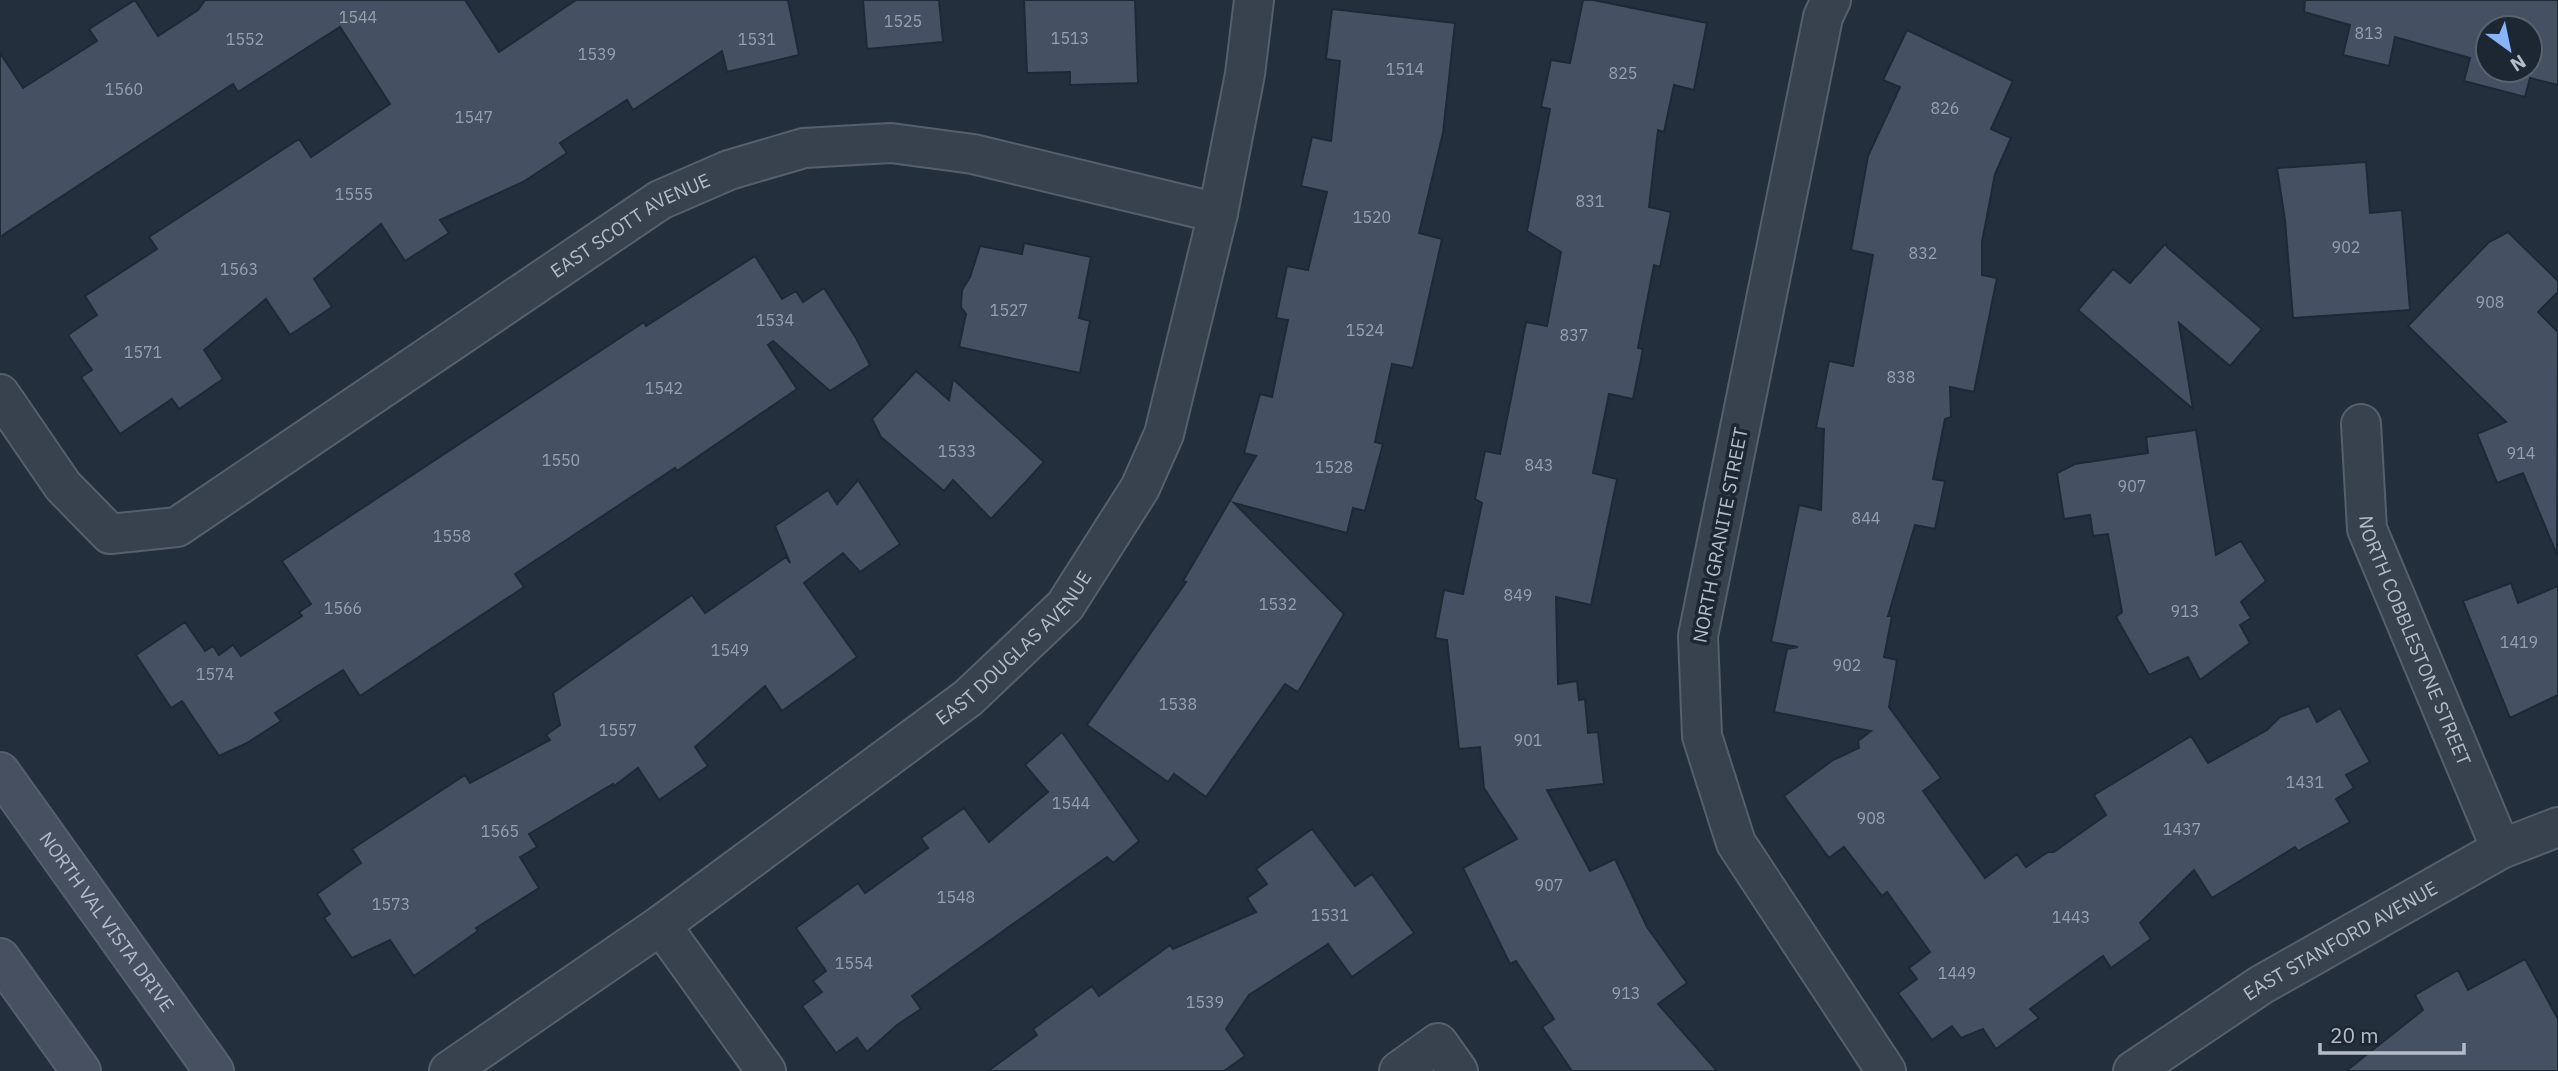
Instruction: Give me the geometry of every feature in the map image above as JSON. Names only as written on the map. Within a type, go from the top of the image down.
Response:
[{"type":"main road","name":"NORTH VAL VISTA DRIVE","points":[[0,772],[214,1071]]},
{"type":"main road","points":[[0,958],[81,1071]]},
{"type":"street","name":"EAST DOUGLAS AVENUE","points":[[449,1071],[661,925],[968,698],[1065,606],[1140,488],[1164,433],[1218,213],[1245,75],[1254,0]]},
{"type":"street","name":"NORTH GRANITE STREET","points":[[1831,0],[1823,17],[1698,636],[1702,736],[1737,843],[1886,1071]]},
{"type":"street","name":"EAST SCOTT AVENUE","points":[[0,394],[63,486],[110,534],[177,527],[660,200],[729,170],[804,148],[891,143],[973,154],[1218,213]]},
{"type":"street","name":"NORTH COBBLESTONE STREET","points":[[2361,424],[2367,528],[2501,849]]},
{"type":"street","name":"EAST STANFORD AVENUE","points":[[2133,1071],[2261,985],[2501,849],[2558,827]]},
{"type":"street","points":[[661,925],[766,1071]]},
{"type":"street","points":[[1399,1071],[1448,1057]]},
{"type":"building","points":[[135,0],[158,36],[198,10],[205,0],[465,0],[499,52],[576,0],[788,0],[799,55],[727,72],[722,51],[633,110],[627,100],[560,143],[567,153],[523,182],[440,220],[449,233],[405,261],[381,224],[314,279],[332,307],[290,335],[266,299],[204,350],[223,379],[179,409],[172,399],[120,434],[81,377],[92,370],[68,335],[97,315],[85,296],[157,249],[149,237],[299,139],[311,157],[390,104],[340,27],[238,92],[233,84],[0,237],[0,53],[23,88],[97,41],[89,29]]},
{"type":"building","points":[[863,0],[939,0],[943,42],[867,49]]},
{"type":"building","points":[[1024,0],[1135,0],[1138,83],[1070,85],[1070,72],[1027,73]]},
{"type":"building","points":[[1583,0],[1707,23],[1694,90],[1674,85],[1664,132],[1658,130],[1649,207],[1671,212],[1660,267],[1654,265],[1638,348],[1643,349],[1633,399],[1609,394],[1593,473],[1617,479],[1591,605],[1556,597],[1558,684],[1577,681],[1579,700],[1585,699],[1588,733],[1598,732],[1604,784],[1547,790],[1590,871],[1615,859],[1647,927],[1687,983],[1658,1004],[1717,1071],[1572,1071],[1542,1027],[1554,1019],[1516,961],[1510,964],[1463,868],[1517,839],[1484,788],[1480,747],[1459,749],[1447,640],[1435,638],[1444,590],[1463,594],[1482,503],[1475,499],[1485,451],[1500,454],[1526,322],[1547,326],[1561,252],[1527,231],[1550,109],[1541,107],[1551,60],[1570,63]]},
{"type":"building","points":[[2305,0],[2558,0],[2558,85],[2544,82],[2544,14],[2474,14],[2474,84],[2464,81],[2470,58],[2395,37],[2389,66],[2343,55],[2350,25],[2304,12]]},
{"type":"building","points":[[1332,9],[1455,23],[1443,133],[1419,233],[1442,239],[1413,368],[1392,364],[1375,442],[1383,444],[1365,511],[1353,508],[1347,533],[1234,503],[1344,614],[1298,692],[1285,684],[1206,797],[1174,774],[1168,782],[1087,725],[1186,582],[1183,581],[1256,456],[1244,453],[1260,394],[1272,397],[1288,320],[1276,318],[1287,266],[1308,270],[1327,192],[1301,186],[1312,137],[1331,141],[1340,61],[1326,59]]},
{"type":"building","points":[[1907,30],[2013,81],[1991,129],[2011,138],[1995,174],[1982,242],[1982,275],[1997,278],[1974,392],[1950,387],[1951,417],[1945,419],[1933,479],[1945,481],[1935,529],[1915,525],[1888,616],[1892,616],[1884,657],[1897,660],[1889,707],[1941,778],[1923,791],[1985,878],[2017,854],[2026,867],[2048,852],[2054,852],[2106,815],[2094,795],[2191,736],[2208,763],[2267,730],[2280,717],[2309,706],[2317,722],[2340,708],[2370,762],[2346,775],[2354,788],[2336,799],[2350,822],[2298,851],[2295,847],[2212,898],[2194,870],[2140,923],[2151,939],[2111,968],[2103,956],[2030,1009],[2039,1018],[1996,1049],[1983,1029],[1961,1038],[1952,1026],[1932,1040],[1898,993],[1917,979],[1909,968],[1930,952],[1887,892],[1882,896],[1844,847],[1829,858],[1784,796],[1833,760],[1859,748],[1858,741],[1871,731],[1774,712],[1787,649],[1798,647],[1771,642],[1799,505],[1821,510],[1824,429],[1816,428],[1829,361],[1853,366],[1873,255],[1851,250],[1868,156],[1900,87],[1883,80]]},
{"type":"building","points":[[2475,84],[2528,84],[2525,97]]},
{"type":"building","points":[[2366,162],[2370,213],[2402,210],[2410,310],[2293,318],[2285,220],[2277,168]]},
{"type":"building","points":[[2508,232],[2558,281],[2558,292],[2538,312],[2558,332],[2557,555],[2523,473],[2497,483],[2477,434],[2506,422],[2408,326],[2489,242]]},
{"type":"building","points":[[1024,243],[1091,257],[1079,318],[1090,321],[1080,373],[959,347],[966,314],[961,307],[962,290],[970,277],[980,246],[1022,254]]},
{"type":"building","points":[[2166,243],[2167,247],[2262,329],[2230,366],[2179,323],[2193,409],[2078,310],[2113,269],[2130,283]]},
{"type":"building","points":[[755,256],[782,299],[796,291],[803,302],[824,288],[870,365],[830,391],[773,341],[768,345],[797,389],[677,471],[675,468],[515,574],[524,587],[360,696],[343,670],[275,713],[281,721],[247,743],[219,756],[182,701],[171,708],[136,655],[185,622],[205,651],[213,646],[219,655],[233,645],[241,656],[302,616],[299,612],[311,604],[282,561],[644,322],[646,326]]},
{"type":"building","points":[[916,371],[949,400],[953,379],[1044,462],[991,519],[953,480],[944,491],[881,437],[872,419]]},
{"type":"building","points":[[2196,430],[2216,555],[2241,541],[2266,581],[2241,602],[2251,618],[2240,625],[2250,643],[2200,680],[2188,657],[2149,675],[2116,617],[2122,612],[2108,534],[2093,536],[2090,515],[2064,519],[2057,473],[2075,464],[2148,453],[2146,437]]},
{"type":"building","points":[[858,480],[900,544],[860,572],[843,553],[804,583],[857,657],[782,711],[765,686],[695,747],[708,766],[659,800],[638,768],[614,786],[613,784],[529,834],[537,847],[520,857],[539,888],[476,928],[478,931],[414,976],[390,940],[352,958],[324,918],[330,914],[317,894],[361,863],[352,849],[465,775],[470,783],[550,740],[546,735],[560,725],[553,693],[692,595],[705,613],[786,557],[790,563],[775,526],[828,490],[837,504]]},
{"type":"building","points":[[2511,583],[2518,603],[2558,586],[2558,695],[2510,718],[2463,601]]},
{"type":"building","points":[[1062,732],[1139,841],[1113,863],[1107,857],[912,996],[921,1009],[897,1025],[867,1052],[857,1038],[836,1053],[802,1006],[822,992],[813,981],[826,971],[796,928],[858,883],[865,893],[928,848],[921,838],[964,808],[989,842],[1048,792],[1025,765]]},
{"type":"building","points":[[1312,829],[1355,886],[1372,874],[1414,933],[1352,977],[1328,944],[1249,995],[1226,1029],[1245,1056],[1224,1071],[988,1071],[1037,1035],[1033,1029],[1092,986],[1099,996],[1170,945],[1173,949],[1256,912],[1247,898],[1267,884],[1256,869]]},
{"type":"building","points":[[2525,959],[2558,1019],[2558,1071],[2346,1071],[2423,1010],[2415,995],[2458,970],[2468,990]]}]
